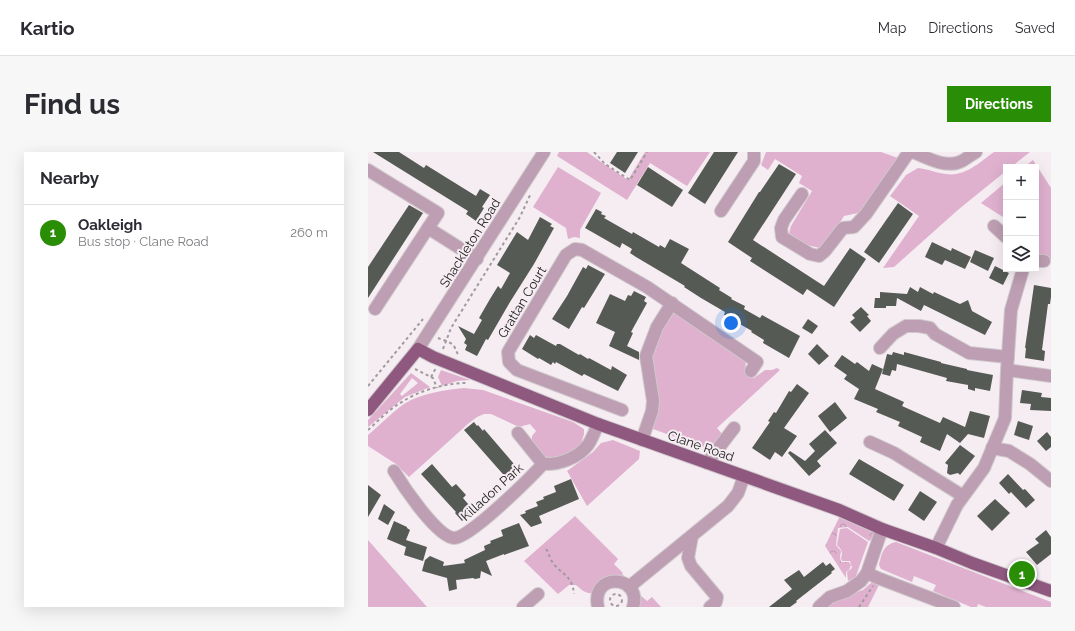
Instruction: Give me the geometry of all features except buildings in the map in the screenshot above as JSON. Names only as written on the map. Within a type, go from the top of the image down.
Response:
[{"type":"main road","points":[[368,410],[418,349]]},
{"type":"main road","name":"Clane Road","points":[[418,349],[433,357],[598,424],[839,510],[882,529],[1051,591]]},
{"type":"street","name":"Shackleton Road","points":[[418,349],[477,259],[544,152]]},
{"type":"street","points":[[721,212],[754,161],[754,152]]},
{"type":"street","points":[[802,194],[784,220],[781,228],[782,237],[810,254],[818,256],[825,251],[843,228],[854,226],[866,214],[909,152]]},
{"type":"street","points":[[913,152],[944,163],[952,164],[962,161],[976,152]]},
{"type":"street","points":[[368,170],[438,213],[375,309]]},
{"type":"street","points":[[994,226],[1004,236]]},
{"type":"street","points":[[428,228],[477,259]]},
{"type":"street","name":"Grattan Court","points":[[622,410],[517,370],[509,362],[508,352],[566,255],[575,249],[582,250],[672,303],[754,366]]},
{"type":"street","points":[[936,548],[956,505],[984,468],[1005,418],[1011,310],[1022,272]]},
{"type":"street","points":[[642,440],[652,411],[653,401],[646,356],[657,327],[672,303]]},
{"type":"street","points":[[880,348],[893,334],[906,326],[919,326],[930,328],[935,334],[969,353],[1008,357]]},
{"type":"street","points":[[1007,370],[1051,376]]},
{"type":"street","name":"Killadon Park","points":[[394,471],[406,490],[438,529],[446,536],[456,538],[464,535],[480,524],[543,464],[557,464],[576,455],[588,444],[598,424]]},
{"type":"street","points":[[707,463],[734,428]]},
{"type":"street","name":"Killadon Park","points":[[518,434],[543,464]]},
{"type":"street","points":[[870,442],[894,453],[963,496]]},
{"type":"street","points":[[992,448],[1009,451],[1030,464],[1051,481]]},
{"type":"street","points":[[629,587],[728,506],[738,493],[744,476]]},
{"type":"street","points":[[819,607],[830,597],[847,591],[861,581],[867,573],[882,529]]},
{"type":"street","points":[[692,536],[689,561],[690,566],[717,598],[716,602],[710,607]]},
{"type":"street","points":[[867,573],[954,607]]},
{"type":"street","points":[[598,607],[598,595],[604,585],[609,582],[620,581],[629,587],[634,595],[633,607]]},
{"type":"street","points":[[523,607],[538,594]]},
{"type":"path","points":[[594,152],[605,164],[630,180],[646,152]]},
{"type":"path","points":[[441,353],[450,332],[520,217],[533,190]]},
{"type":"path","points":[[368,386],[426,316]]},
{"type":"path","points":[[436,337],[451,344],[455,348],[455,352]]},
{"type":"path","points":[[431,377],[436,368]]},
{"type":"path","points":[[415,369],[431,377],[437,388]]},
{"type":"path","points":[[368,430],[400,402],[421,393],[445,386]]},
{"type":"path","points":[[546,549],[550,553],[551,560],[571,581],[574,594]]},
{"type":"path","points":[[859,607],[875,583]]},
{"type":"path","points":[[616,594],[620,596],[622,600],[620,604],[616,606],[611,603],[610,600],[612,595],[616,594]]},
{"type":"green space","points":[[559,152],[587,152],[628,180],[645,152],[710,152],[687,186],[650,163],[627,200],[557,156]]},
{"type":"green space","points":[[766,152],[881,152],[898,158],[876,192],[858,213],[844,216],[833,234],[820,248],[807,245],[789,233],[791,226],[812,191],[799,183],[802,176],[775,159],[768,170],[761,165]]},
{"type":"green space","points":[[994,152],[1030,152],[1015,164],[1003,164],[1003,173],[959,209],[894,267],[883,268],[919,216],[890,196],[906,175],[918,168],[946,174],[960,173],[978,164]]},
{"type":"green space","points":[[1033,160],[1036,164],[1028,164]]},
{"type":"green space","points":[[558,167],[601,193],[580,230],[580,238],[574,237],[568,239],[566,228],[533,207]]},
{"type":"green space","points":[[1039,169],[1051,188],[1051,260],[1047,256],[1039,255]]},
{"type":"green space","points":[[1003,185],[1003,217],[981,203]]},
{"type":"green space","points":[[675,313],[746,360],[745,371],[754,378],[765,370],[777,368],[780,370],[717,428],[723,435],[711,450],[653,429],[657,414],[652,362],[653,346],[670,315]]},
{"type":"green space","points":[[441,370],[470,380],[457,381],[442,386],[438,377]]},
{"type":"green space","points":[[411,373],[430,387],[405,397],[368,427],[368,420]],"holes":[[[412,378],[418,383],[402,396],[400,394]]]},
{"type":"green space","points":[[464,388],[483,390],[573,422],[584,429],[582,441],[584,443],[568,455],[547,460],[532,443],[532,436],[536,431],[530,424],[519,427],[491,414],[484,414],[469,423],[409,477],[396,464],[368,446],[368,435],[404,404],[425,395]]},
{"type":"green space","points":[[613,440],[640,451],[639,459],[587,506],[567,471],[593,452],[601,443]]},
{"type":"green space","points":[[841,514],[877,530],[875,537],[869,541],[848,527],[838,528],[836,545],[841,551],[841,562],[849,562],[851,565],[849,570],[846,572],[846,578],[825,546]]},
{"type":"green space","points":[[575,516],[618,559],[614,564],[626,578],[592,593],[581,590],[576,585],[569,585],[558,594],[524,561]]},
{"type":"green space","points":[[847,528],[868,542],[856,576],[848,581],[847,572],[852,568],[850,561],[842,561],[842,551],[837,545],[840,529]]},
{"type":"green space","points":[[368,540],[427,607],[368,607]]},
{"type":"green space","points":[[896,542],[1051,602],[1051,607],[986,607],[978,604],[977,607],[971,607],[933,591],[936,585],[914,576],[912,582],[881,569],[879,565],[884,550],[888,545]]},
{"type":"green space","points":[[872,582],[880,583],[868,607],[826,607],[834,599],[863,590]]},
{"type":"green space","points":[[638,593],[647,601],[652,597],[661,607],[636,607]]},
{"type":"place","name":"Oakleigh","points":[[1022,574]]}]
